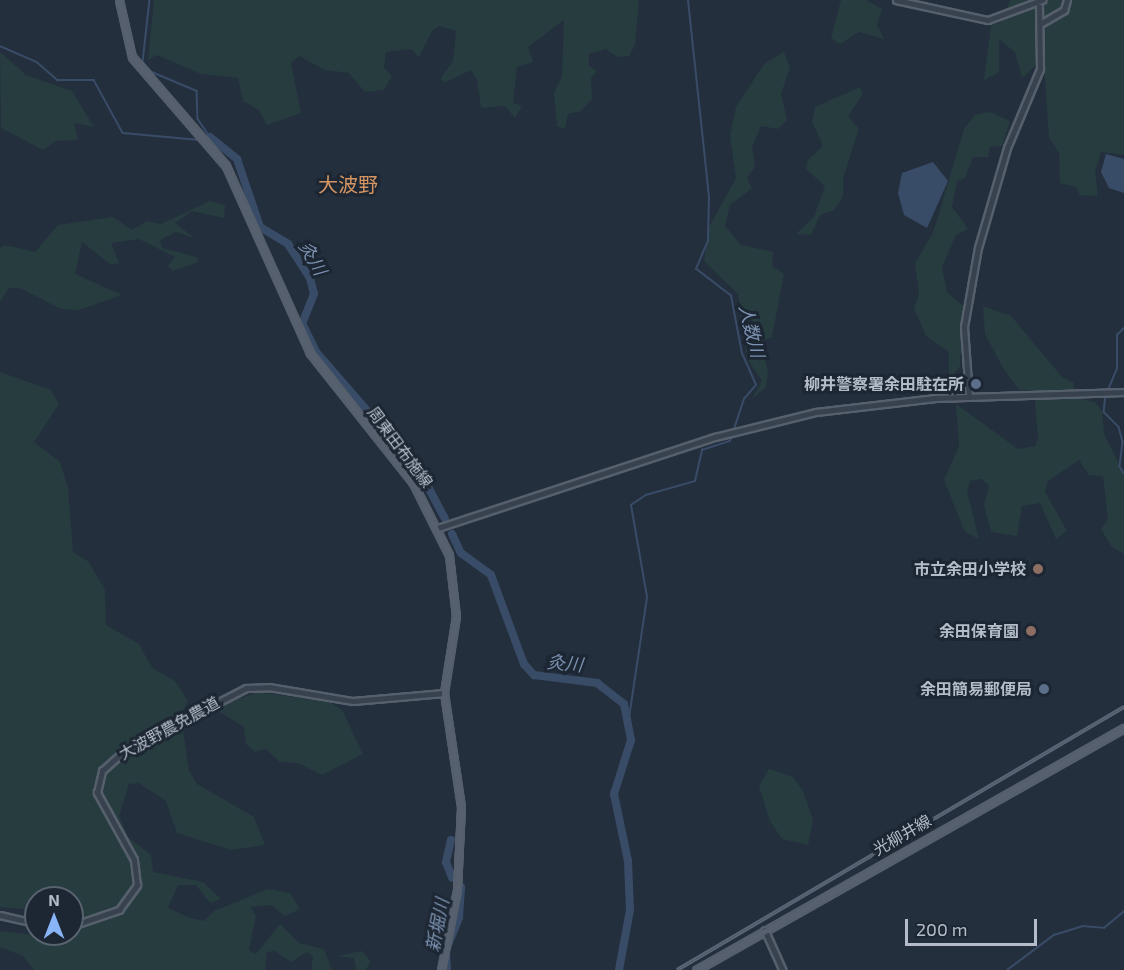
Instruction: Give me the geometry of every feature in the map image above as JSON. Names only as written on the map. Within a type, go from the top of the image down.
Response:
[{"type":"main road","name":"周東田布施線","points":[[119,0],[132,57],[203,139],[237,186],[310,353],[413,483],[438,528],[452,564],[457,603],[444,693],[461,807],[457,890],[441,970]]},
{"type":"main road","name":"光柳井線","points":[[696,970],[1124,728]]},
{"type":"street","points":[[896,0],[988,20],[1042,0]]},
{"type":"street","points":[[1040,24],[1064,10],[1067,0]]},
{"type":"street","points":[[969,397],[964,327],[978,248],[1007,148],[1040,69],[1039,7]]},
{"type":"street","points":[[438,528],[757,425],[871,404],[969,397],[1124,392]]},
{"type":"street","name":"大波野農免農道","points":[[84,922],[119,910],[137,885],[134,860],[97,793],[102,771],[124,751],[246,688],[269,687],[353,701],[444,693]]},
{"type":"street","points":[[0,915],[24,920]]},
{"type":"street","points":[[765,930],[783,970]]},
{"type":"green space","points":[[154,0],[639,0],[635,45],[629,56],[617,57],[606,49],[589,54],[589,66],[597,71],[591,78],[592,99],[581,111],[568,114],[565,129],[557,126],[554,93],[562,76],[564,20],[528,47],[533,62],[517,67],[513,103],[522,106],[515,118],[505,106],[481,108],[477,80],[471,70],[444,83],[441,78],[453,61],[456,31],[440,26],[432,31],[419,57],[411,49],[386,52],[384,68],[392,76],[384,90],[365,92],[349,73],[325,70],[299,56],[291,63],[301,113],[267,125],[259,110],[243,101],[238,78],[201,74],[157,55],[148,60]]},
{"type":"green space","points":[[841,0],[866,0],[882,9],[877,25],[884,39],[859,32],[840,44],[831,38]]},
{"type":"green space","points":[[1010,0],[1124,0],[1124,155],[1101,152],[1095,172],[1098,196],[1080,195],[1076,187],[1060,183],[1059,153],[1049,137],[1044,67],[1034,67],[1022,78],[1015,52],[999,39],[999,72],[984,80],[991,26],[1003,21]]},
{"type":"green space","points":[[0,52],[26,75],[72,91],[94,127],[74,123],[78,140],[56,141],[43,150],[1,128]]},
{"type":"green space","points":[[784,52],[790,67],[781,94],[787,120],[778,129],[761,126],[752,147],[755,167],[747,178],[752,188],[730,205],[725,226],[741,245],[773,252],[772,266],[784,274],[772,337],[760,342],[768,371],[766,387],[751,400],[762,381],[747,358],[738,294],[704,261],[709,227],[736,178],[730,136],[736,107],[764,64]]},
{"type":"green space","points":[[860,87],[863,94],[848,116],[859,129],[843,178],[843,197],[834,210],[820,215],[811,235],[796,234],[814,217],[825,186],[806,169],[807,161],[823,146],[812,122],[815,107]]},
{"type":"green space","points":[[990,112],[1010,121],[1002,146],[990,147],[988,157],[973,157],[965,178],[957,181],[952,207],[968,229],[956,235],[942,267],[947,292],[963,306],[960,366],[949,381],[949,352],[926,336],[914,309],[919,294],[915,263],[933,233],[964,129],[975,115]]},
{"type":"green space","points":[[210,201],[225,205],[224,218],[192,211],[175,223],[194,238],[176,232],[160,240],[162,248],[197,257],[198,262],[173,271],[168,266],[175,257],[139,239],[111,243],[119,263],[111,265],[82,242],[75,274],[122,295],[79,310],[61,309],[20,288],[9,288],[0,302],[0,248],[5,245],[35,252],[58,225],[113,217],[132,230],[147,221],[161,224]]},
{"type":"green space","points":[[983,306],[1011,316],[1062,377],[1074,383],[1073,397],[1095,402],[1102,411],[1104,434],[1124,474],[1124,554],[1111,546],[1101,529],[1108,519],[1103,476],[1089,475],[1079,460],[1048,481],[1045,492],[1067,531],[1056,539],[1040,503],[1022,506],[1017,536],[991,532],[984,505],[989,485],[981,479],[970,481],[967,491],[979,539],[965,532],[944,480],[959,446],[956,404],[1018,449],[1035,446],[1038,438],[1034,391],[1019,390],[1003,368],[985,334]]},
{"type":"green space","points":[[0,372],[51,390],[59,404],[34,442],[60,462],[68,488],[73,552],[89,562],[105,590],[106,625],[139,644],[152,668],[175,681],[188,701],[181,716],[189,771],[197,784],[254,817],[265,845],[231,850],[177,833],[166,801],[139,783],[129,784],[119,816],[128,837],[151,855],[153,872],[203,882],[221,899],[210,903],[196,885],[178,885],[168,908],[190,918],[204,921],[214,911],[268,889],[290,893],[300,909],[285,916],[271,905],[251,907],[256,916],[249,950],[256,954],[280,924],[299,943],[324,949],[332,970],[311,970],[313,957],[307,952],[291,962],[275,951],[267,952],[265,970],[34,970],[23,956],[0,947],[0,931],[24,934],[24,946],[84,946],[84,886],[24,886],[24,909],[0,907]]},
{"type":"green space","points":[[258,692],[329,702],[342,710],[363,754],[322,775],[298,763],[280,762],[266,749],[255,752],[246,744],[244,727],[220,712],[221,705]]},
{"type":"green space","points":[[769,769],[793,777],[803,791],[813,820],[808,845],[782,839],[770,821],[759,786]]},
{"type":"green space","points":[[362,951],[371,962],[365,970],[356,970],[354,958],[337,956]]},
{"type":"water","points":[[1106,154],[1124,159],[1124,193],[1109,188],[1101,172]]},
{"type":"water","points":[[933,162],[948,181],[927,228],[904,215],[898,193],[902,173]]},
{"type":"waterway","name":"灸川","points":[[150,0],[143,62],[152,72],[197,91],[198,119],[210,137],[204,139]]},
{"type":"waterway","name":"人数川","points":[[629,718],[647,597],[631,505],[646,495],[695,481],[702,450],[730,441],[744,399],[756,385],[742,354],[731,296],[696,269],[708,241],[709,197],[688,0]]},
{"type":"waterway","name":"灸川","points":[[0,46],[37,62],[58,80],[94,80],[123,133],[200,140]]},
{"type":"waterway","name":"灸川","points":[[210,137],[237,159],[260,227],[288,244],[310,278],[314,294],[302,323],[316,352],[377,422],[394,452],[426,483],[445,518]]},
{"type":"waterway","points":[[1108,390],[1117,369],[1117,335],[1124,328]]},
{"type":"waterway","points":[[1106,394],[1104,412],[1119,427],[1123,442],[1120,467],[1124,473]]},
{"type":"waterway","name":"灸川","points":[[452,534],[461,553],[491,575],[524,664],[534,675],[597,683],[624,704],[631,740],[614,794],[628,861],[630,910],[619,970]]},
{"type":"waterway","name":"新堀川","points":[[451,840],[446,862],[452,878]]},
{"type":"waterway","name":"新堀川","points":[[447,970],[446,950],[459,917],[461,887]]},
{"type":"waterway","points":[[1007,970],[1054,935],[1083,926],[1104,928],[1124,911]]},
{"type":"railway","points":[[677,970],[1124,707]]},
{"type":"place","name":"柳井警察署余田駐在所","points":[[976,384]]},
{"type":"place","name":"市立余田小学校","points":[[1038,569]]},
{"type":"place","name":"余田保育園","points":[[1031,631]]},
{"type":"place","name":"余田簡易郵便局","points":[[1044,689]]},
{"type":"district","name":"大波野","points":[[348,184]]}]
